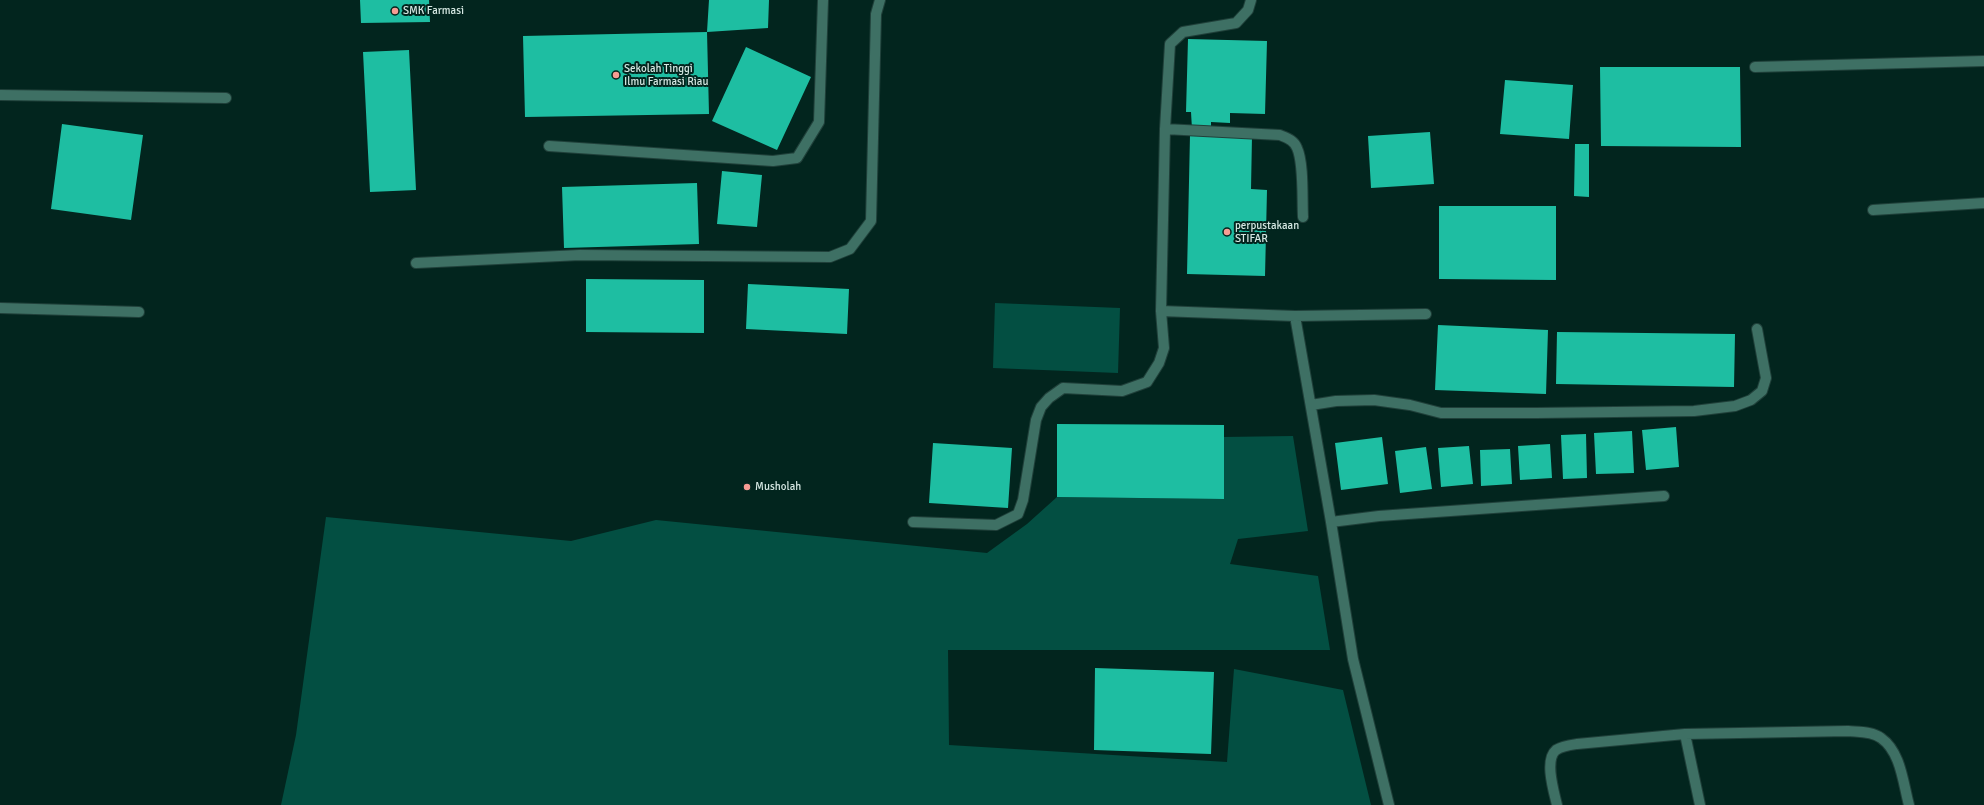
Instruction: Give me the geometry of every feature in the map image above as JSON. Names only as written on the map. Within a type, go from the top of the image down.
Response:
[{"type":"street","points":[[549,146],[773,161],[797,158],[819,122],[823,0]]},
{"type":"street","points":[[872,0],[876,14]]},
{"type":"street","points":[[416,263],[580,255],[830,257],[850,249],[871,221],[876,14],[880,0]]},
{"type":"street","points":[[913,522],[996,525],[1018,514],[1023,500],[1036,420],[1041,407],[1049,398],[1062,388],[1122,391],[1147,382],[1159,363],[1164,348],[1161,311],[1165,129],[1170,44],[1183,32],[1236,23],[1248,10],[1251,0]]},
{"type":"street","points":[[1754,67],[1984,61]]},
{"type":"street","points":[[0,95],[226,98]]},
{"type":"street","points":[[1165,129],[1280,135],[1290,139],[1297,147],[1300,158],[1303,218]]},
{"type":"street","points":[[1873,210],[1984,203]]},
{"type":"street","points":[[0,308],[140,312]]},
{"type":"street","points":[[1161,311],[1295,316],[1426,314]]},
{"type":"street","points":[[1295,316],[1353,659],[1389,805]]},
{"type":"street","points":[[1311,405],[1336,401],[1374,400],[1410,405],[1441,412],[1536,413],[1694,411],[1735,406],[1751,400],[1762,391],[1766,378],[1757,329]]},
{"type":"street","points":[[1331,522],[1379,516],[1664,496]]},
{"type":"street","points":[[1557,805],[1550,770],[1552,755],[1556,750],[1564,746],[1685,734],[1848,731],[1866,733],[1880,737],[1890,746],[1896,758],[1909,805]]},
{"type":"street","points":[[1685,734],[1700,805]]},
{"type":"green space","points":[[995,303],[1120,308],[1118,373],[993,368]]},
{"type":"green space","points":[[1293,436],[1308,531],[1238,539],[1230,564],[1318,576],[1330,650],[948,650],[949,745],[1227,762],[1234,669],[1343,690],[1371,805],[281,805],[296,735],[326,517],[571,541],[656,520],[987,553],[1027,524],[1057,497],[1224,499],[1224,437]]},
{"type":"building","name":"SMK Farmasi","points":[[360,0],[429,0],[430,22],[361,23]]},
{"type":"building","name":"Sekolah Tinggi Ilmu Farmasi Riau","points":[[709,0],[769,0],[768,28],[707,32]]},
{"type":"building","name":"Sekolah Tinggi Ilmu Farmasi Riau","points":[[707,32],[709,114],[525,117],[523,36]]},
{"type":"building","points":[[1188,39],[1267,41],[1265,114],[1230,113],[1230,123],[1211,122],[1211,129],[1192,129],[1191,112],[1186,112]]},
{"type":"building","points":[[746,47],[811,77],[777,150],[712,121]]},
{"type":"building","points":[[409,50],[416,190],[370,192],[363,52]]},
{"type":"building","points":[[1600,67],[1740,67],[1741,147],[1601,146]]},
{"type":"building","points":[[1505,80],[1573,85],[1569,139],[1500,134]]},
{"type":"building","points":[[62,124],[143,135],[131,220],[51,209]]},
{"type":"building","points":[[1430,132],[1434,184],[1371,188],[1368,136]]},
{"type":"building","name":"perpustakaan STIFAR","points":[[1190,135],[1252,136],[1251,189],[1267,190],[1265,276],[1187,274]]},
{"type":"building","points":[[1575,144],[1589,144],[1589,197],[1574,196]]},
{"type":"building","points":[[722,171],[762,175],[757,227],[717,224]]},
{"type":"building","points":[[697,183],[699,244],[564,248],[562,187]]},
{"type":"building","points":[[1439,206],[1556,206],[1556,280],[1439,279]]},
{"type":"building","points":[[586,279],[704,280],[704,333],[586,332]]},
{"type":"building","points":[[748,284],[849,289],[847,334],[746,329]]},
{"type":"building","points":[[1438,325],[1548,330],[1546,394],[1435,390]]},
{"type":"building","points":[[1557,332],[1735,334],[1734,387],[1556,384]]},
{"type":"building","points":[[1057,424],[1224,425],[1224,499],[1057,497]]},
{"type":"building","points":[[1676,427],[1679,467],[1646,470],[1642,430]]},
{"type":"building","points":[[1632,431],[1634,473],[1596,474],[1594,433]]},
{"type":"building","points":[[1586,434],[1587,478],[1563,479],[1561,435]]},
{"type":"building","points":[[1382,437],[1388,484],[1341,490],[1335,443]]},
{"type":"building","points":[[933,443],[1012,448],[1008,508],[929,503]]},
{"type":"building","points":[[1550,444],[1552,478],[1520,480],[1518,446]]},
{"type":"building","points":[[1469,446],[1473,484],[1441,487],[1438,448]]},
{"type":"building","points":[[1426,447],[1432,489],[1400,493],[1395,451]]},
{"type":"building","points":[[1510,449],[1512,484],[1481,486],[1480,450]]},
{"type":"building","points":[[1095,668],[1214,672],[1211,754],[1094,750]]},
{"type":"place","name":"SMK Farmasi","points":[[395,11]]},
{"type":"place","name":"Sekolah Tinggi Ilmu Farmasi Riau","points":[[616,75]]},
{"type":"place","name":"perpustakaan STIFAR","points":[[1227,232]]},
{"type":"place","name":"Musholah","points":[[747,487]]}]
